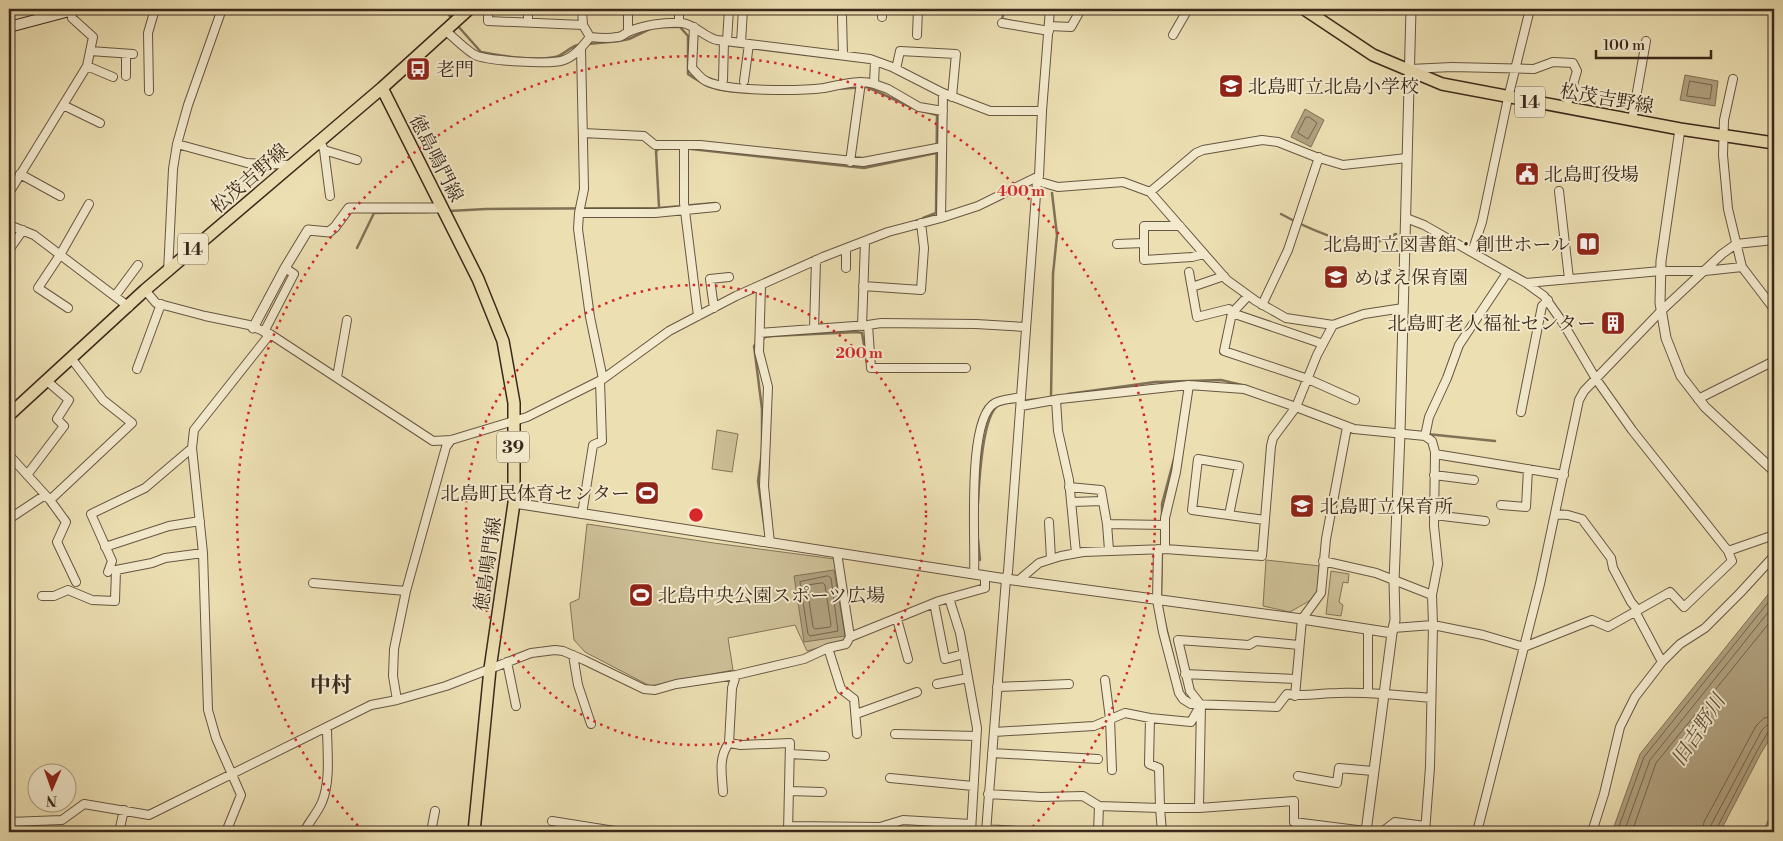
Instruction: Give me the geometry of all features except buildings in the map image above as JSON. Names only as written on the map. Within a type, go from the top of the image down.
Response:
[{"type":"main road","points":[[9,27],[75,9]]},
{"type":"main road","name":"松茂吉野線","points":[[9,415],[145,290],[291,165],[322,145],[469,9]]},
{"type":"main road","name":"松茂吉野線","points":[[1304,9],[1373,56],[1442,84],[1680,130],[1774,143]]},
{"type":"main road","name":"徳島鳴門線","points":[[382,88],[478,279],[503,341],[514,403],[514,503],[490,669],[474,832]]},
{"type":"street","points":[[9,193],[87,66],[92,37],[72,18],[75,9]]},
{"type":"street","points":[[149,91],[148,33],[155,9]]},
{"type":"street","points":[[168,272],[173,169],[177,144],[188,105],[222,9]]},
{"type":"street","points":[[488,9],[488,21],[583,25]]},
{"type":"street","points":[[528,9],[528,22]]},
{"type":"street","points":[[582,9],[583,25],[590,37]]},
{"type":"street","points":[[628,9],[628,32]]},
{"type":"street","points":[[679,9],[679,23]]},
{"type":"street","points":[[723,80],[729,9]]},
{"type":"street","points":[[743,9],[745,43],[744,81]]},
{"type":"street","points":[[917,35],[918,9]]},
{"type":"street","points":[[1030,832],[986,831],[1008,572],[1050,9]]},
{"type":"street","points":[[1002,23],[1049,28],[1071,27],[1081,9]]},
{"type":"street","points":[[1173,35],[1188,9]]},
{"type":"street","points":[[1366,832],[1392,630],[1395,620],[1394,582],[1400,433],[1411,9]]},
{"type":"street","points":[[1472,252],[1482,222],[1508,98],[1530,9]]},
{"type":"street","points":[[842,17],[843,56]]},
{"type":"street","points":[[590,37],[620,37],[628,32],[665,23],[679,23],[694,27],[710,38],[875,61],[896,69],[952,97],[990,111],[1042,111]]},
{"type":"street","points":[[694,27],[692,68],[705,81],[728,88],[777,89],[824,88],[842,83],[861,82],[888,89],[919,107],[943,111]]},
{"type":"street","points":[[445,30],[476,55],[499,60],[546,62],[565,60],[580,49],[590,37]]},
{"type":"street","points":[[1632,120],[1646,42]]},
{"type":"street","points":[[580,49],[584,133],[584,189],[578,229],[596,352],[602,380],[602,441],[593,445],[582,514]]},
{"type":"street","points":[[90,51],[130,54],[126,76]]},
{"type":"street","points":[[896,69],[900,51],[956,54],[952,97]]},
{"type":"street","points":[[874,84],[875,61]]},
{"type":"street","points":[[1409,70],[1452,67],[1534,69],[1553,62],[1573,63],[1577,71],[1566,108]]},
{"type":"street","points":[[87,66],[113,77]]},
{"type":"street","points":[[1733,79],[1724,120],[1723,155],[1728,209],[1742,267],[1774,309]]},
{"type":"street","points":[[850,162],[861,82]]},
{"type":"street","points":[[941,218],[943,93]]},
{"type":"street","points":[[63,105],[100,123]]},
{"type":"street","points":[[1680,130],[1661,271],[1661,311],[1666,338],[1681,376],[1704,407],[1774,471]]},
{"type":"street","points":[[584,133],[644,136],[655,145],[700,144],[850,162],[864,162],[942,147]]},
{"type":"street","points":[[1150,192],[1196,153],[1203,150],[1262,140],[1278,142],[1343,165],[1407,158]]},
{"type":"street","points":[[177,144],[247,163],[291,165]]},
{"type":"street","points":[[322,145],[357,160]]},
{"type":"street","points":[[322,145],[330,196]]},
{"type":"street","points":[[684,145],[684,207],[698,316]]},
{"type":"street","points":[[1262,305],[1288,250],[1319,157]]},
{"type":"street","points":[[20,174],[60,196]]},
{"type":"street","points":[[145,290],[156,302],[161,304],[249,325],[267,333],[433,441],[451,440],[513,422],[553,405],[602,380],[669,331],[816,260],[888,232],[978,206],[1038,178],[1058,187],[1124,182],[1150,192],[1224,276],[1248,296],[1286,318],[1333,325],[1364,314],[1403,308]]},
{"type":"street","points":[[1559,191],[1568,279]]},
{"type":"street","points":[[68,308],[38,288],[60,255],[89,204]]},
{"type":"street","points":[[579,213],[654,213],[684,207],[716,207]]},
{"type":"street","points":[[253,328],[284,268],[308,230],[329,232],[349,208],[442,208]]},
{"type":"street","points":[[514,503],[985,576],[1368,629],[1392,630],[1433,625],[1483,635],[1524,647],[1592,620],[1608,626],[1670,592],[1684,607],[1732,561],[1728,551],[1632,430],[1596,379],[1548,300],[1526,283],[1424,225],[1406,218]]},
{"type":"street","points":[[864,286],[921,290],[924,248],[921,223]]},
{"type":"street","points":[[9,225],[34,235],[129,306]]},
{"type":"street","points":[[1180,226],[1144,226],[1144,260],[1192,257],[1204,254]]},
{"type":"street","points":[[9,250],[23,230]]},
{"type":"street","points":[[1477,832],[1540,584],[1579,400],[1584,391],[1661,311],[1722,254],[1736,244],[1774,240]]},
{"type":"street","points":[[866,242],[865,326],[871,368],[966,368]]},
{"type":"street","points":[[1117,244],[1144,243]]},
{"type":"street","points":[[846,249],[846,268]]},
{"type":"street","points":[[814,329],[816,260]]},
{"type":"street","points":[[115,296],[138,265]]},
{"type":"street","points":[[1526,283],[1661,271],[1742,267]]},
{"type":"street","points":[[226,832],[241,795],[216,738],[208,710],[203,553],[192,448],[194,430],[267,333],[294,274],[284,268]]},
{"type":"street","points":[[1189,272],[1197,317],[1229,309],[1232,313],[1323,344]]},
{"type":"street","points":[[1425,436],[1429,418],[1459,345],[1507,273]]},
{"type":"street","points":[[1192,287],[1224,276]]},
{"type":"street","points":[[714,308],[710,279],[729,277]]},
{"type":"street","points":[[761,286],[759,352],[768,387],[764,486],[770,543]]},
{"type":"street","points":[[1248,296],[1232,313],[1224,351],[1308,379],[1355,400]]},
{"type":"street","points":[[1520,412],[1542,306],[1548,300]]},
{"type":"street","points":[[137,369],[161,304]]},
{"type":"street","points":[[337,377],[347,320]]},
{"type":"street","points":[[760,332],[865,326],[882,323],[976,324],[1026,327]]},
{"type":"street","points":[[1020,580],[1039,563],[1076,553],[1161,549],[1262,556],[1273,438],[1296,407],[1333,325]]},
{"type":"street","points":[[9,519],[48,498],[132,423],[103,400],[71,358]]},
{"type":"street","points":[[1698,398],[1774,361]]},
{"type":"street","points":[[27,475],[64,426],[56,419],[69,400],[47,381]]},
{"type":"street","points":[[974,574],[975,469],[980,428],[986,412],[995,403],[1056,400],[1189,385],[1244,390],[1296,407],[1347,427],[1425,436],[1432,441],[1435,454],[1434,515],[1438,564],[1432,595],[1430,767],[1425,829],[1395,822],[1382,832]]},
{"type":"street","points":[[1189,385],[1162,525],[1157,600],[1163,632],[1179,693],[1183,699],[1191,704],[1201,705],[1278,707],[1287,694],[1295,696],[1337,693],[1384,694],[1431,698]]},
{"type":"street","points":[[1056,400],[1058,431],[1070,480],[1069,487],[1076,553]]},
{"type":"street","points":[[1295,696],[1298,645],[1302,619],[1321,593],[1323,561],[1347,427]]},
{"type":"street","points":[[396,700],[393,676],[394,649],[406,591],[446,447],[451,440]]},
{"type":"street","points":[[108,572],[112,561],[91,514],[145,488],[192,448]]},
{"type":"street","points":[[1435,454],[1564,475]]},
{"type":"street","points":[[9,455],[48,498],[66,522],[57,542],[76,582]]},
{"type":"street","points":[[1229,515],[1239,466],[1198,460],[1192,510],[1265,520]]},
{"type":"street","points":[[1501,505],[1526,507],[1528,469]]},
{"type":"street","points":[[1434,475],[1474,480]]},
{"type":"street","points":[[1069,487],[1102,490],[1109,550]]},
{"type":"street","points":[[1071,502],[1103,501]]},
{"type":"street","points":[[1556,514],[1582,519],[1611,558],[1613,568],[1662,662]]},
{"type":"street","points":[[1434,515],[1486,521]]},
{"type":"street","points":[[106,547],[169,526],[200,521]]},
{"type":"street","points":[[1048,522],[1051,559]]},
{"type":"street","points":[[1107,524],[1162,525]]},
{"type":"street","points":[[1728,551],[1774,535]]},
{"type":"street","points":[[42,596],[54,596],[68,590],[92,600],[115,601],[116,570],[165,558],[203,553]]},
{"type":"street","points":[[9,822],[62,820],[84,804],[149,815],[371,705],[446,686],[532,653],[555,650],[563,651],[644,689],[655,690],[676,684],[736,675],[804,659],[828,648],[846,644],[850,637],[837,553]]},
{"type":"street","points":[[1592,832],[1604,794],[1620,727],[1636,697],[1662,662],[1680,644],[1705,628],[1774,556]]},
{"type":"street","points":[[1323,561],[1376,573],[1394,582],[1432,595]]},
{"type":"street","points":[[850,637],[934,603],[985,588],[985,576]]},
{"type":"street","points":[[313,583],[406,591]]},
{"type":"street","points":[[729,743],[741,745],[790,743],[788,829],[880,827],[903,820],[971,828],[977,728],[960,633],[949,598]]},
{"type":"street","points":[[934,603],[945,659],[964,654]]},
{"type":"street","points":[[897,619],[908,659]]},
{"type":"street","points":[[1368,629],[1368,694]]},
{"type":"street","points":[[1199,808],[1201,705],[1190,691],[1178,640],[1249,645],[1256,641],[1298,645]]},
{"type":"street","points":[[828,648],[841,689],[854,699],[857,734]]},
{"type":"street","points":[[573,655],[578,685],[591,724]]},
{"type":"street","points":[[507,662],[516,706]]},
{"type":"street","points":[[1185,674],[1296,679]]},
{"type":"street","points":[[724,792],[721,766],[723,751],[729,743],[732,688],[736,675]]},
{"type":"street","points":[[937,684],[968,678]]},
{"type":"street","points":[[1105,680],[1110,719],[1112,770]]},
{"type":"street","points":[[998,687],[1069,684]]},
{"type":"street","points":[[856,714],[917,692]]},
{"type":"street","points":[[994,732],[1094,726],[1125,713],[1150,718],[1191,722],[1201,705]]},
{"type":"street","points":[[1150,718],[1149,764],[1159,768],[1162,832]]},
{"type":"street","points":[[304,832],[322,802],[327,776],[328,726]]},
{"type":"street","points":[[895,734],[976,736]]},
{"type":"street","points":[[992,753],[1098,758]]},
{"type":"street","points":[[790,754],[825,756]]},
{"type":"street","points":[[1298,776],[1337,783],[1340,768],[1374,771]]},
{"type":"street","points":[[890,778],[974,786]]},
{"type":"street","points":[[789,791],[822,792]]},
{"type":"street","points":[[988,794],[1041,797],[1082,796],[1099,806],[1160,808],[1199,808],[1294,801],[1294,822],[1373,832]]},
{"type":"street","points":[[1098,832],[1099,806]]},
{"type":"street","points":[[119,832],[124,810]]},
{"type":"street","points":[[431,832],[435,811]]},
{"type":"street","points":[[1768,832],[1774,819]]},
{"type":"street","points":[[552,821],[620,832]]},
{"type":"street","points":[[1082,832],[1088,832]]},
{"type":"shaded area","points":[[717,430],[738,434],[732,472],[712,469]]},
{"type":"shaded area","points":[[587,524],[835,559],[846,640],[807,651],[795,625],[728,638],[733,670],[650,686],[585,652],[574,640],[570,603],[579,599]]},
{"type":"shaded area","points":[[1266,560],[1320,566],[1319,585],[1312,599],[1290,612],[1263,606]]},
{"type":"shaded area","points":[[1331,571],[1349,574],[1348,583],[1343,582],[1339,602],[1343,605],[1341,616],[1326,614]]},
{"type":"water","points":[[1685,75],[1718,81],[1715,106],[1680,100]]},
{"type":"water","points":[[1305,109],[1324,120],[1311,147],[1291,137]]},
{"type":"water","points":[[834,570],[845,636],[804,642],[794,576]]},
{"type":"water","name":"旧吉野川","points":[[1774,587],[1774,732],[1720,832],[1612,832],[1640,754]]},
{"type":"waterway","points":[[421,9],[446,11],[452,19]]},
{"type":"waterway","points":[[1005,9],[1002,19],[1022,23]]},
{"type":"waterway","points":[[457,25],[481,52],[498,55],[528,58],[555,57],[574,46],[582,44]]},
{"type":"waterway","points":[[660,27],[680,27],[688,36],[688,74],[712,87],[738,92]]},
{"type":"waterway","points":[[588,44],[629,39],[652,28]]},
{"type":"waterway","points":[[836,89],[867,87],[913,108]]},
{"type":"waterway","points":[[918,110],[937,115],[936,213],[923,218]]},
{"type":"waterway","points":[[659,207],[656,151],[660,148]]},
{"type":"waterway","points":[[691,149],[864,168],[936,153]]},
{"type":"waterway","points":[[1051,397],[1053,274],[1057,235],[1052,193]]},
{"type":"waterway","points":[[449,211],[659,208],[715,203]]},
{"type":"waterway","points":[[357,248],[374,213],[429,212]]},
{"type":"waterway","points":[[1281,214],[1326,235],[1353,243],[1374,243],[1396,234]]},
{"type":"waterway","points":[[761,341],[765,337],[773,336],[862,333],[867,363]]},
{"type":"waterway","points":[[756,344],[754,346],[762,409],[762,452],[758,481],[765,530]]},
{"type":"waterway","points":[[1068,394],[1155,382],[1221,380],[1246,386]]},
{"type":"waterway","points":[[978,503],[985,435],[993,411],[1002,404],[1038,399]]},
{"type":"waterway","points":[[1427,434],[1495,441]]},
{"type":"waterway","points":[[1162,517],[1162,504],[1174,459]]},
{"type":"waterway","points":[[978,539],[980,560]]},
{"type":"waterway","points":[[1161,597],[1162,550]]},
{"type":"waterway","points":[[1163,615],[1173,656]]},
{"type":"place","name":"老門","points":[[418,69]]},
{"type":"place","name":"北島町立北島小学校","points":[[1231,86]]},
{"type":"place","name":"北島町役場","points":[[1527,174]]},
{"type":"place","name":"北島町立図書館・創世ホール","points":[[1588,244]]},
{"type":"place","name":"めばえ保育園","points":[[1336,277]]},
{"type":"place","name":"北島町老人福祉センター","points":[[1613,323]]},
{"type":"place","name":"北島町民体育センター","points":[[647,493]]},
{"type":"place","name":"北島町立保育所","points":[[1302,506]]},
{"type":"place","name":"北島中央公園スポーツ広場","points":[[641,595]]},
{"type":"district","name":"中村","points":[[331,685]]}]
